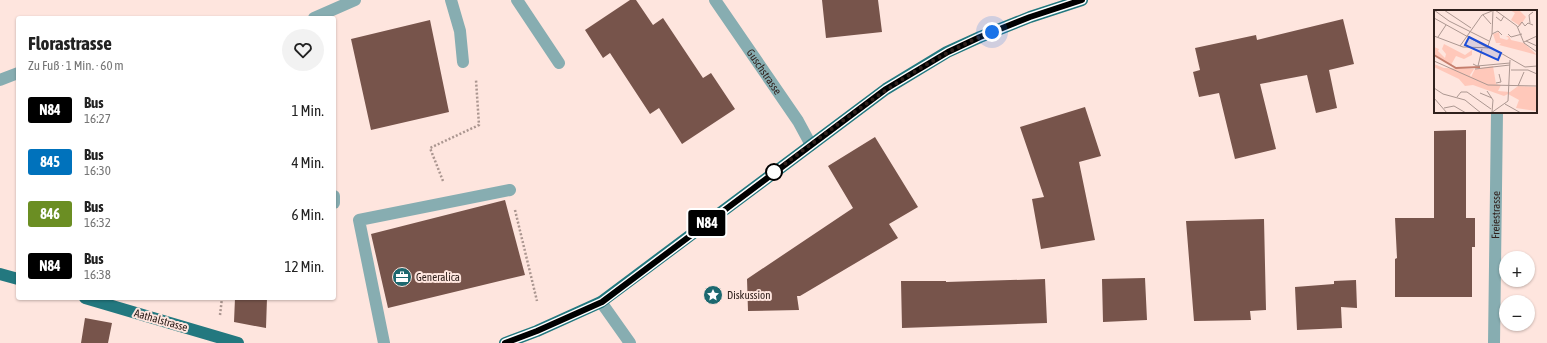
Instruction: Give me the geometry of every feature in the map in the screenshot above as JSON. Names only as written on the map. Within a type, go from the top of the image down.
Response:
[{"type":"main road","points":[[505,343],[521,340],[602,302],[889,87],[948,52],[980,37],[1023,19],[1082,0]]},
{"type":"main road","points":[[0,274],[16,278]]},
{"type":"main road","name":"Aathalstrasse","points":[[92,300],[238,343]]},
{"type":"street","points":[[319,16],[355,0]]},
{"type":"street","points":[[451,0],[460,31],[462,62]]},
{"type":"street","points":[[517,0],[559,63]]},
{"type":"street","name":"Guschstrasse","points":[[715,0],[798,121],[811,145]]},
{"type":"street","points":[[0,80],[16,74]]},
{"type":"street","name":"Freiestrasse","points":[[1494,343],[1497,113]]},
{"type":"street","points":[[384,343],[359,220],[510,190]]},
{"type":"street","points":[[602,302],[630,343]]},
{"type":"path","points":[[451,202],[430,148],[479,125],[475,72]]},
{"type":"path","points":[[510,190],[537,300]]},
{"type":"path","points":[[220,319],[222,300]]},
{"type":"building","points":[[630,0],[636,0],[653,25],[663,18],[703,78],[711,73],[735,109],[682,144],[659,108],[650,114],[610,53],[603,58],[585,30]]},
{"type":"building","points":[[822,0],[878,0],[882,32],[826,38]]},
{"type":"building","points":[[1343,19],[1354,64],[1329,70],[1337,108],[1316,113],[1307,75],[1260,84],[1276,149],[1235,159],[1219,93],[1199,97],[1193,72],[1200,70],[1195,48],[1256,35],[1257,40]]},
{"type":"building","points":[[430,20],[449,112],[371,130],[351,39]]},
{"type":"building","points":[[1085,107],[1101,156],[1079,162],[1095,240],[1041,249],[1032,199],[1044,197],[1020,127]]},
{"type":"building","points":[[1466,130],[1466,218],[1475,218],[1475,247],[1472,247],[1472,297],[1395,297],[1395,259],[1397,258],[1395,218],[1434,218],[1434,131]]},
{"type":"building","points":[[875,137],[918,207],[889,224],[898,238],[800,296],[797,296],[799,310],[748,311],[747,279],[853,208],[828,166]]},
{"type":"building","points":[[505,200],[525,275],[388,308],[371,234]]},
{"type":"building","points":[[1264,219],[1266,310],[1250,311],[1251,320],[1194,321],[1186,221]]},
{"type":"building","points":[[1145,278],[1147,320],[1103,322],[1102,279]]},
{"type":"building","points":[[1045,279],[1047,323],[902,328],[901,281],[946,282]]},
{"type":"building","points":[[1356,280],[1357,308],[1341,307],[1342,328],[1297,330],[1295,287],[1334,284],[1334,281]]},
{"type":"building","points":[[235,300],[267,300],[266,328],[234,322]]},
{"type":"building","points":[[85,318],[112,323],[108,343],[81,343]]},
{"type":"bus line","name":"N84","points":[[505,343],[537,331],[602,302],[886,89],[948,52],[980,37],[1030,17],[1082,0]]},
{"type":"place","name":"Generalica","points":[[402,277]]},
{"type":"place","name":"Diskussion","points":[[713,295]]},
{"type":"route","points":[[774,172],[889,87],[948,52],[992,32]]}]
